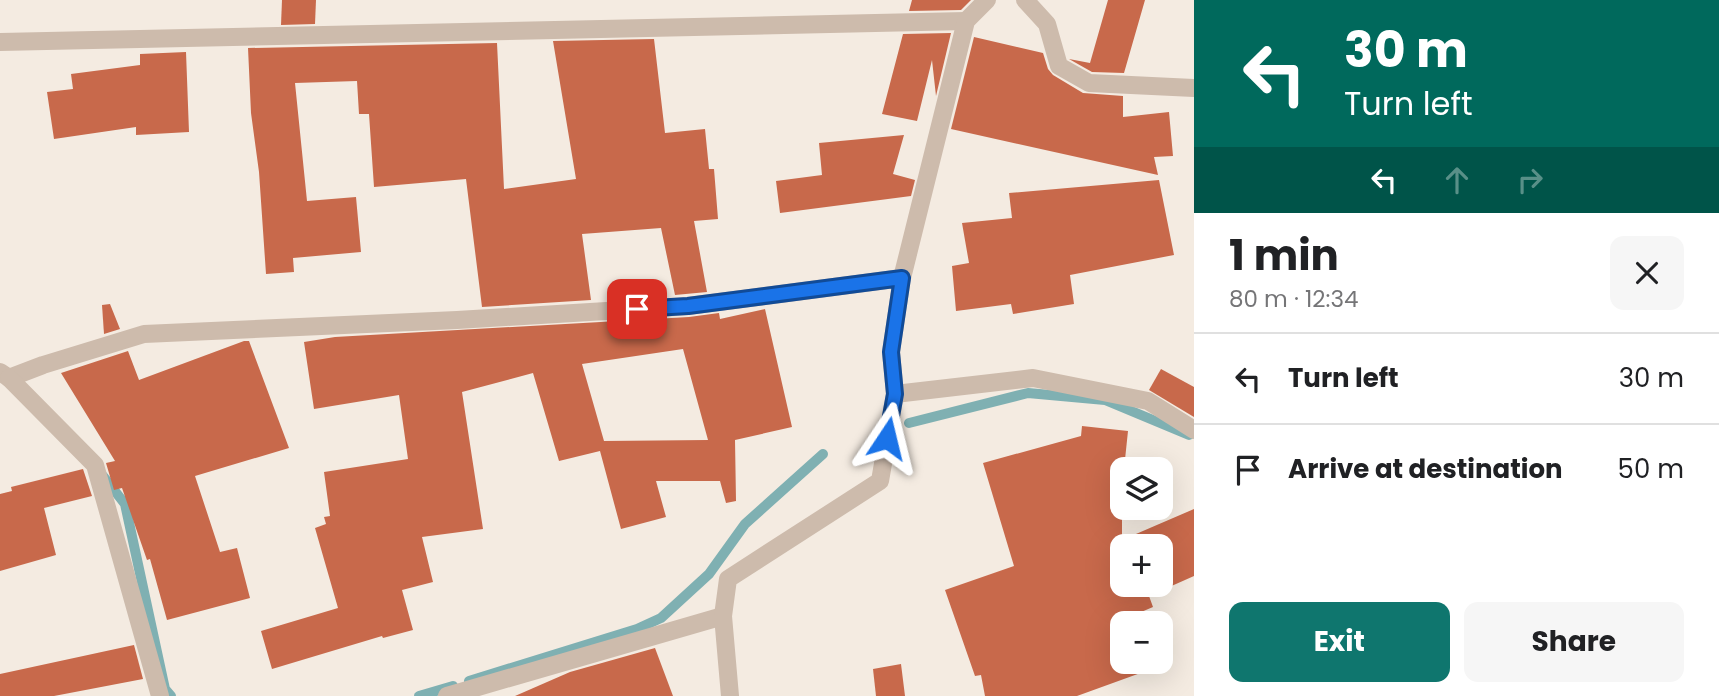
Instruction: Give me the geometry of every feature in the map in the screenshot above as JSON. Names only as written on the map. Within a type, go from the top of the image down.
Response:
[{"type":"street","points":[[730,696],[723,616],[728,579],[880,481],[895,394],[891,352],[902,278],[965,21],[987,0]]},
{"type":"street","points":[[1025,0],[1048,24],[1059,66],[1089,83],[1194,88]]},
{"type":"street","points":[[0,42],[965,21]]},
{"type":"street","points":[[4,375],[144,334],[457,320],[688,306],[902,278]]},
{"type":"street","points":[[4,375],[95,465],[160,696]]},
{"type":"street","points":[[895,394],[1033,378],[1148,401],[1194,430]]},
{"type":"street","points":[[447,696],[723,616]]},
{"type":"building","points":[[282,0],[316,0],[315,24],[281,25]]},
{"type":"building","points":[[912,0],[971,0],[961,10],[909,11]]},
{"type":"building","points":[[1108,0],[1145,0],[1124,73],[1092,72],[1069,59],[1090,63]]},
{"type":"building","points":[[951,33],[936,96],[932,60],[917,121],[882,114],[903,34]]},
{"type":"building","points":[[974,37],[1043,53],[1053,75],[1083,93],[1123,96],[1123,117],[1169,112],[1173,156],[1154,157],[1158,175],[951,129]]},
{"type":"building","points":[[654,39],[665,133],[705,129],[709,169],[714,169],[718,219],[694,221],[707,292],[675,295],[661,228],[582,234],[591,300],[482,307],[466,179],[374,187],[369,114],[359,114],[357,81],[295,83],[307,201],[356,197],[361,252],[293,258],[294,272],[266,274],[259,172],[251,113],[248,48],[497,43],[504,189],[576,179],[553,41]]},
{"type":"building","points":[[186,52],[189,132],[136,135],[136,127],[54,139],[47,92],[73,89],[71,74],[140,65],[140,54]]},
{"type":"building","points":[[904,135],[893,174],[915,180],[911,196],[780,213],[776,181],[822,175],[819,143]]},
{"type":"building","points":[[1159,180],[1174,255],[1070,275],[1074,304],[1013,314],[1011,304],[956,311],[952,266],[969,263],[962,223],[1012,218],[1009,193]]},
{"type":"building","points":[[110,304],[120,329],[104,334],[102,305]]},
{"type":"building","points":[[765,309],[792,427],[735,440],[736,501],[726,503],[720,481],[656,481],[666,517],[621,529],[600,451],[559,461],[533,373],[462,392],[483,529],[422,537],[433,582],[402,590],[413,630],[383,638],[382,636],[272,669],[261,631],[338,608],[315,528],[326,524],[324,517],[330,516],[324,472],[408,459],[399,395],[314,409],[304,342],[335,337],[689,317],[719,313],[720,319]],"holes":[[[683,349],[708,440],[604,441],[582,364]]]},
{"type":"building","points":[[249,341],[289,448],[195,476],[220,552],[237,548],[250,598],[167,620],[150,559],[147,560],[122,488],[114,490],[106,463],[115,461],[61,373],[128,351],[139,380]]},
{"type":"building","points":[[1161,369],[1194,387],[1194,417],[1149,390]]},
{"type":"building","points":[[1082,426],[1128,431],[1125,457],[1110,457],[1110,520],[1122,520],[1122,534],[1110,534],[1110,597],[1149,597],[1153,607],[1144,611],[1110,611],[1110,674],[1138,674],[1077,696],[985,696],[981,675],[975,676],[945,590],[1014,566],[983,463],[1081,436]]},
{"type":"building","points":[[83,469],[92,496],[44,508],[56,555],[0,571],[0,494],[12,491],[11,487]]},
{"type":"building","points":[[1194,509],[1194,576],[1173,585],[1173,534],[1136,534]]},
{"type":"building","points":[[134,645],[143,679],[54,696],[0,696],[0,674]]},
{"type":"building","points":[[655,648],[673,696],[515,696],[570,672]]},
{"type":"building","points":[[901,664],[905,696],[876,696],[873,669]]},
{"type":"waterway","points":[[909,423],[1028,393],[1105,400],[1189,435]]},
{"type":"waterway","points":[[469,681],[637,629],[661,618],[709,574],[745,524],[823,454]]},
{"type":"waterway","points":[[103,476],[125,504],[165,689],[171,696]]},
{"type":"waterway","points":[[419,696],[453,686]]},
{"type":"route","points":[[637,309],[688,306],[902,278],[891,352],[895,394],[887,438]]}]
